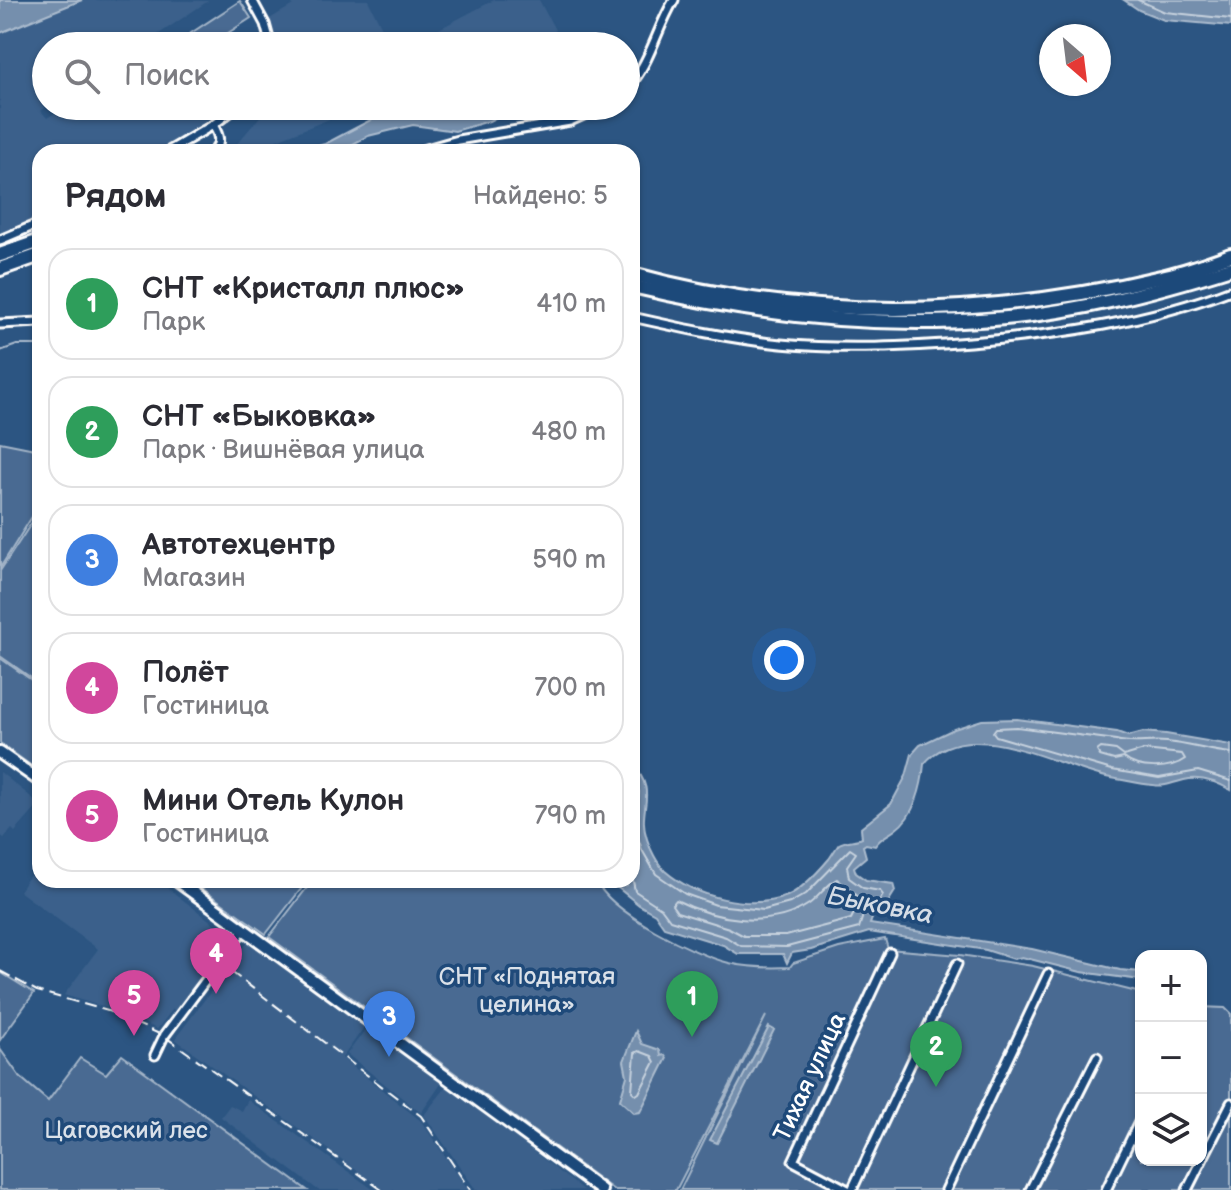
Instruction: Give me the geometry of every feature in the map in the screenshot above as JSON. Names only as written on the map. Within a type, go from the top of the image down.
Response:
[{"type":"main road","points":[[0,254],[32,243]]},
{"type":"main road","points":[[640,276],[703,291],[824,306],[921,309],[995,306],[1074,295],[1164,277],[1231,255]]},
{"type":"main road","points":[[0,271],[32,258]]},
{"type":"main road","points":[[640,288],[702,303],[766,312],[921,322],[995,319],[1076,308],[1166,289],[1231,268]]},
{"type":"main road","points":[[0,753],[32,775]]},
{"type":"main road","points":[[187,888],[601,1190]]},
{"type":"street","points":[[252,0],[267,32]]},
{"type":"street","points":[[640,71],[661,20],[674,0]]},
{"type":"street","points":[[181,144],[220,120]]},
{"type":"street","points":[[444,144],[572,120]]},
{"type":"street","points":[[213,125],[219,134],[218,144]]},
{"type":"street","points":[[0,240],[32,226]]},
{"type":"street","points":[[640,319],[699,332],[782,344],[900,348],[1048,336],[1135,318],[1231,290]]},
{"type":"street","points":[[0,324],[32,322]]},
{"type":"street","points":[[155,1055],[164,1036],[244,929]]},
{"type":"street","name":"Тихая улица","points":[[850,1190],[793,1161],[890,953]]},
{"type":"street","points":[[850,1190],[957,964]]},
{"type":"street","points":[[946,1190],[1048,974]]},
{"type":"street","points":[[1030,1190],[1097,1057]]},
{"type":"street","points":[[1187,1190],[1231,1103]]},
{"type":"street","points":[[1106,1190],[1135,1130]]},
{"type":"shaded area","points":[[82,0],[208,1],[162,32],[32,32],[32,120],[207,120],[171,144],[32,144],[32,220],[0,234],[0,33]]},
{"type":"shaded area","points":[[290,0],[368,0],[382,28],[374,32],[272,32],[268,20],[293,5]]},
{"type":"shaded area","points":[[494,0],[539,0],[556,32],[433,32]]},
{"type":"shaded area","points":[[257,120],[327,120],[274,144],[237,144]]},
{"type":"shaded area","points":[[0,772],[31,797],[32,813],[15,832],[12,829],[4,838],[0,835]]},
{"type":"shaded area","points":[[32,872],[32,888],[167,888],[230,936],[229,944],[206,968],[177,1011],[173,1009],[157,1029],[120,1012],[64,995],[98,949],[19,891]]},
{"type":"shaded area","points":[[251,938],[367,1023],[342,1058],[421,1121],[468,1190],[384,1190],[175,1039]]},
{"type":"shaded area","points":[[369,1025],[443,1081],[421,1113],[347,1054]]},
{"type":"shaded area","points":[[448,1085],[583,1190],[476,1190],[424,1115]]},
{"type":"shaded area","points":[[248,1100],[374,1190],[318,1190],[221,1117],[230,1105],[242,1111]]},
{"type":"green space","points":[[240,1],[251,18],[230,32],[193,32]]},
{"type":"green space","points":[[0,442],[32,448],[32,517],[0,568]]},
{"type":"green space","points":[[32,522],[32,678],[0,656],[0,571]]},
{"type":"green space","points":[[0,658],[32,680],[32,766],[0,743]]},
{"type":"green space","points":[[200,888],[302,888],[266,934]]},
{"type":"green space","name":"СНТ «Поднятая целина»","points":[[307,888],[601,888],[617,905],[675,942],[737,965],[790,967],[793,963],[839,948],[885,939],[888,949],[960,955],[1033,966],[1135,992],[1135,1166],[1207,1166],[1207,1007],[1225,1008],[1231,1014],[1231,1190],[680,1190],[766,1016],[676,1190],[614,1190],[269,937]]},
{"type":"green space","points":[[0,972],[34,993],[0,1040]]},
{"type":"green space","name":"Цаговский лес","points":[[0,1049],[20,1077],[48,1101],[80,1058],[106,1074],[122,1055],[307,1190],[0,1190]]},
{"type":"water","points":[[0,0],[82,0],[0,33]]},
{"type":"water","points":[[1124,0],[1231,0],[1231,26],[1164,20]]},
{"type":"water","points":[[371,120],[491,120],[455,131],[413,125],[368,136],[353,144],[325,144]]},
{"type":"water","name":"Быковка","points":[[1017,719],[1128,736],[1143,732],[1166,734],[1231,745],[1231,790],[1202,779],[1157,785],[1111,778],[989,743],[964,743],[942,749],[924,764],[919,791],[908,817],[875,846],[863,846],[866,857],[854,867],[856,873],[866,880],[893,884],[895,891],[882,912],[873,916],[870,924],[1032,949],[1135,971],[1135,979],[1081,972],[1022,957],[1014,959],[986,950],[869,932],[792,953],[787,963],[783,954],[738,954],[723,945],[664,927],[655,914],[618,888],[640,888],[640,775],[646,793],[644,828],[654,856],[665,871],[692,888],[723,899],[740,902],[772,900],[787,896],[804,885],[839,844],[862,838],[861,828],[891,804],[906,776],[912,754],[920,745],[982,720]]},
{"type":"water","points":[[769,1027],[774,1030],[717,1143],[710,1140]]},
{"type":"water","points":[[636,1031],[642,1044],[660,1050],[661,1056],[667,1058],[640,1112],[634,1113],[620,1100],[627,1076],[624,1061]]},
{"type":"waterway","points":[[0,351],[17,345],[32,345]]},
{"type":"railway","points":[[0,971],[37,991],[108,1011],[164,1036],[382,1190]]},
{"type":"railway","points":[[230,971],[421,1116],[470,1190]]},
{"type":"place","name":"Полёт","points":[[216,994]]},
{"type":"place","name":"Мини Отель Кулон","points":[[134,1036]]},
{"type":"place","name":"СНТ «Кристалл плюс»","points":[[692,1037]]},
{"type":"place","name":"Автотехцентр","points":[[389,1057]]},
{"type":"place","name":"СНТ «Быковка»","points":[[936,1087]]}]
